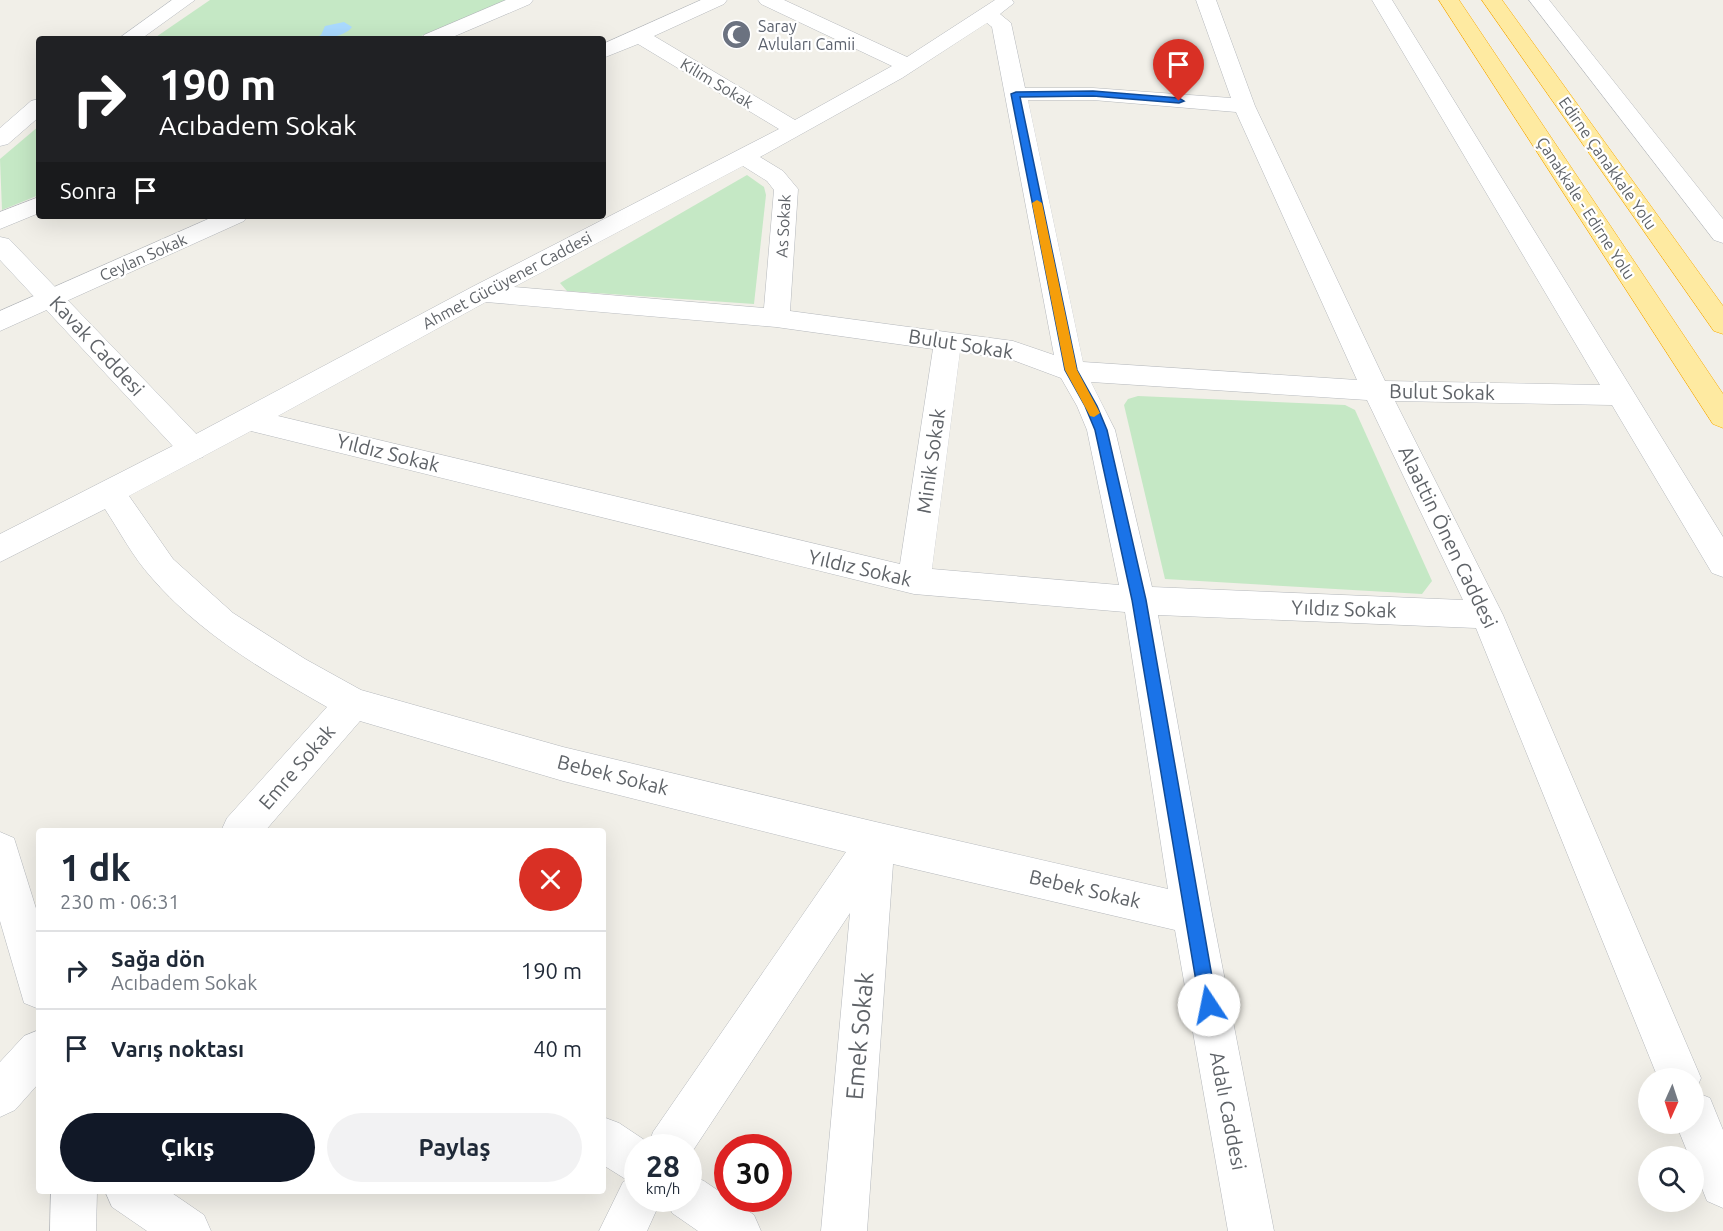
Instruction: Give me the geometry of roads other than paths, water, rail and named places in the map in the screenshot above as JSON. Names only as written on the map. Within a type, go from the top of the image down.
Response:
[{"type":"highway","name":"Çanakkale - Edirne Yolu","points":[[1449,0],[1723,417]]},
{"type":"highway","name":"Edirne Çanakkale Yolu","points":[[1492,0],[1723,325]]},
{"type":"street","points":[[132,36],[185,0]]},
{"type":"street","points":[[438,36],[523,0]]},
{"type":"street","points":[[606,51],[717,0]]},
{"type":"street","points":[[768,0],[907,65]]},
{"type":"street","name":"Alaattin Önen Caddesi","points":[[1206,0],[1244,106],[1376,391],[1487,615],[1675,1068]]},
{"type":"street","points":[[1382,0],[1723,564]]},
{"type":"street","points":[[1539,0],[1723,235]]},
{"type":"street","name":"Ahmet Gücüyener Caddesi","points":[[0,549],[249,420],[481,293],[794,129],[907,65],[998,7]]},
{"type":"street","name":"Adalı Caddesi","points":[[998,7],[1071,370],[1101,430],[1139,600],[1192,914],[1251,1231]]},
{"type":"street","name":"Kilim Sokak","points":[[639,36],[794,129]]},
{"type":"street","points":[[1016,94],[1093,94],[1244,106]]},
{"type":"street","points":[[0,139],[36,109]]},
{"type":"street","name":"As Sokak","points":[[742,156],[775,176],[786,189],[776,318]]},
{"type":"street","points":[[0,221],[36,205]]},
{"type":"street","name":"Ceylan Sokak","points":[[0,322],[228,219]]},
{"type":"street","name":"Kavak Caddesi","points":[[0,244],[193,449]]},
{"type":"street","name":"Bulut Sokak","points":[[481,293],[776,318],[1012,351],[1071,370],[1376,391],[1619,395]]},
{"type":"street","name":"Minik Sokak","points":[[914,581],[948,341]]},
{"type":"street","name":"Yıldız Sokak","points":[[249,420],[914,581],[1139,600],[1487,615]]},
{"type":"street","name":"Bebek Sokak","points":[[110,493],[162,568],[221,623],[293,670],[353,703],[563,764],[876,841],[1192,914]]},
{"type":"street","name":"Emre Sokak","points":[[243,828],[353,703]]},
{"type":"street","points":[[678,1134],[876,841]]},
{"type":"street","name":"Emek Sokak","points":[[844,1231],[876,841]]},
{"type":"street","points":[[0,851],[36,977]]},
{"type":"street","points":[[0,1095],[36,1054]]},
{"type":"street","points":[[1702,1134],[1723,1185]]},
{"type":"street","points":[[606,1141],[624,1153]]},
{"type":"street","points":[[74,1194],[74,1231]]},
{"type":"street","points":[[132,1194],[188,1231]]},
{"type":"street","points":[[702,1207],[738,1231]]},
{"type":"street","points":[[622,1231],[632,1212]]},
{"type":"water","points":[[344,22],[352,27],[335,36],[319,36],[325,26]]},
{"type":"place","name":"Saray Avluları Camii","points":[[737,35]]}]
